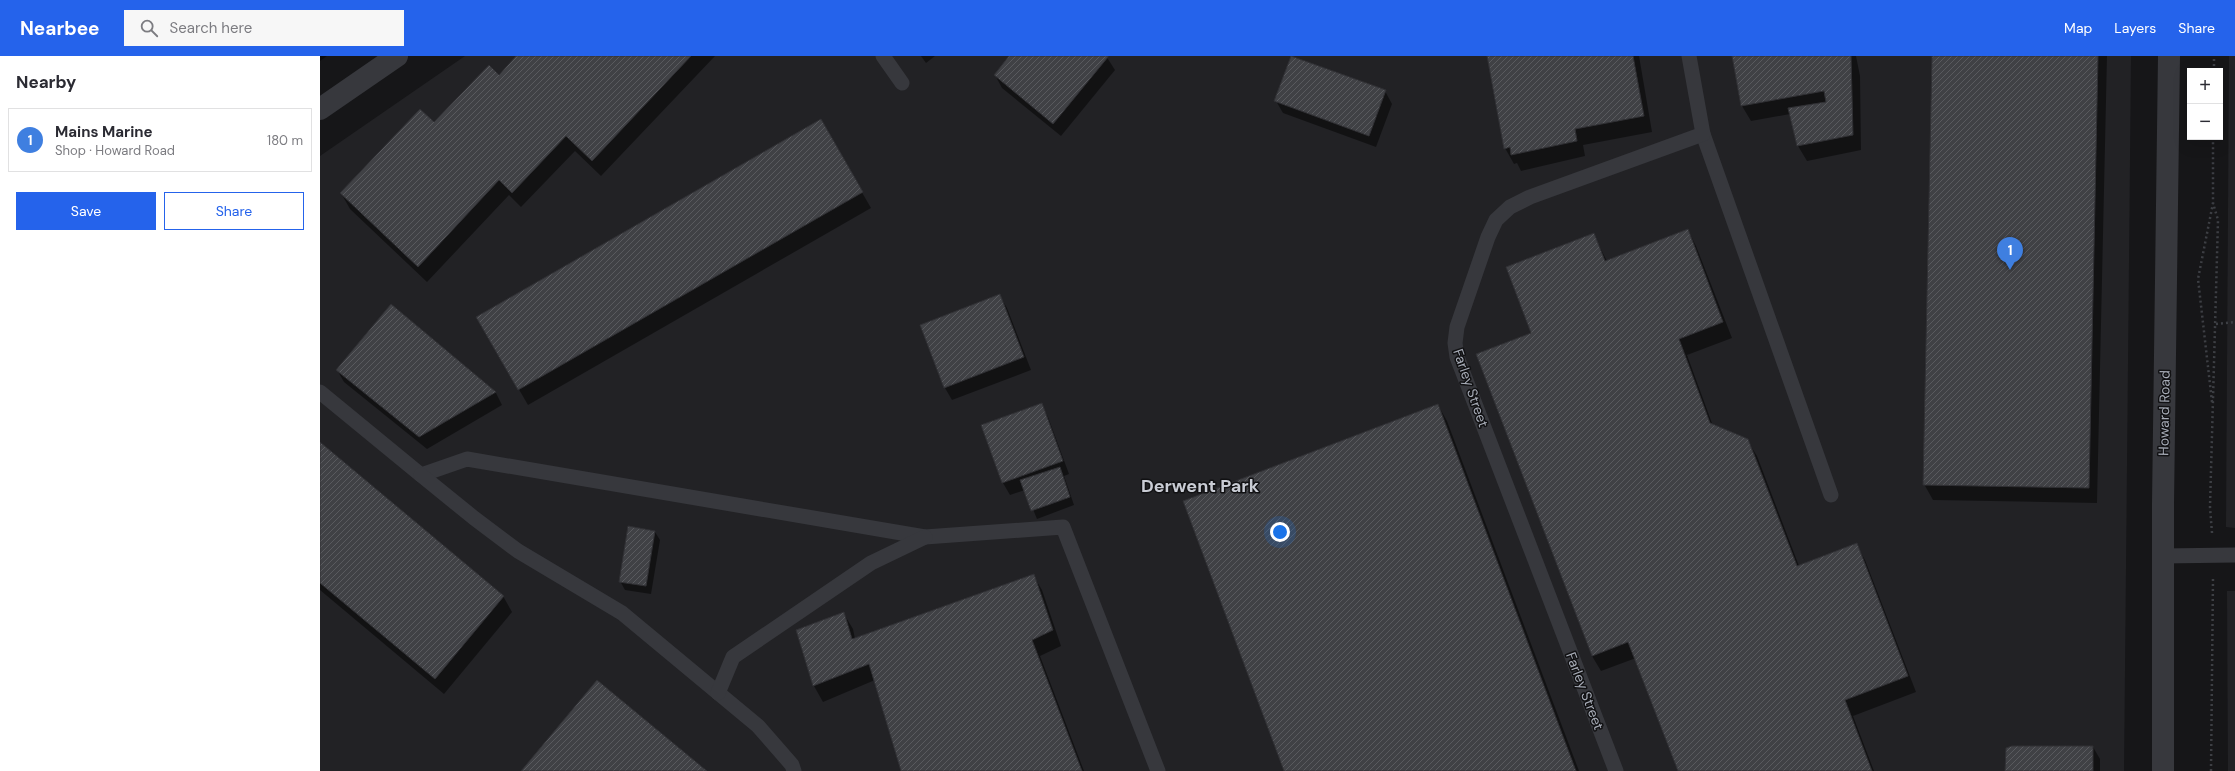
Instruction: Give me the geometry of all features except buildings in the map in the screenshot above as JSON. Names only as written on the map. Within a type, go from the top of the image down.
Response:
[{"type":"street","points":[[320,109],[397,56]]},
{"type":"street","name":"Howard Road","points":[[2163,771],[2162,556],[2169,56]]},
{"type":"lane","points":[[883,56],[902,83]]},
{"type":"lane","points":[[1690,56],[1703,134],[1831,495]]},
{"type":"lane","name":"Farley Street","points":[[1616,771],[1457,357],[1455,343],[1457,327],[1488,237],[1496,220],[1510,207],[1530,197],[1703,134]]},
{"type":"lane","points":[[320,392],[474,518],[518,551],[622,613],[758,726],[792,765],[794,771]]},
{"type":"lane","points":[[421,475],[467,459],[925,537],[1063,527],[1158,771]]},
{"type":"lane","points":[[718,693],[733,657],[871,563],[925,537]]},
{"type":"lane","points":[[2162,556],[2235,555]]},
{"type":"path","points":[[2214,56],[2214,68]]},
{"type":"path","points":[[2213,140],[2213,203],[2198,279],[2213,411]]},
{"type":"path","points":[[2211,771],[2213,555],[2210,506],[2218,220],[2213,203]]},
{"type":"path","points":[[2216,324],[2235,322]]},
{"type":"shaded area","points":[[465,56],[2131,56],[2124,771],[320,771],[320,156]]},
{"type":"shaded area","points":[[2229,56],[2235,56],[2235,528],[2226,527]]},
{"type":"shaded area","points":[[2227,591],[2235,591],[2235,771],[2228,771]]},
{"type":"place","name":"Mains Marine","points":[[2010,270]]},
{"type":"district","name":"Derwent Park","points":[[1200,486]]}]
